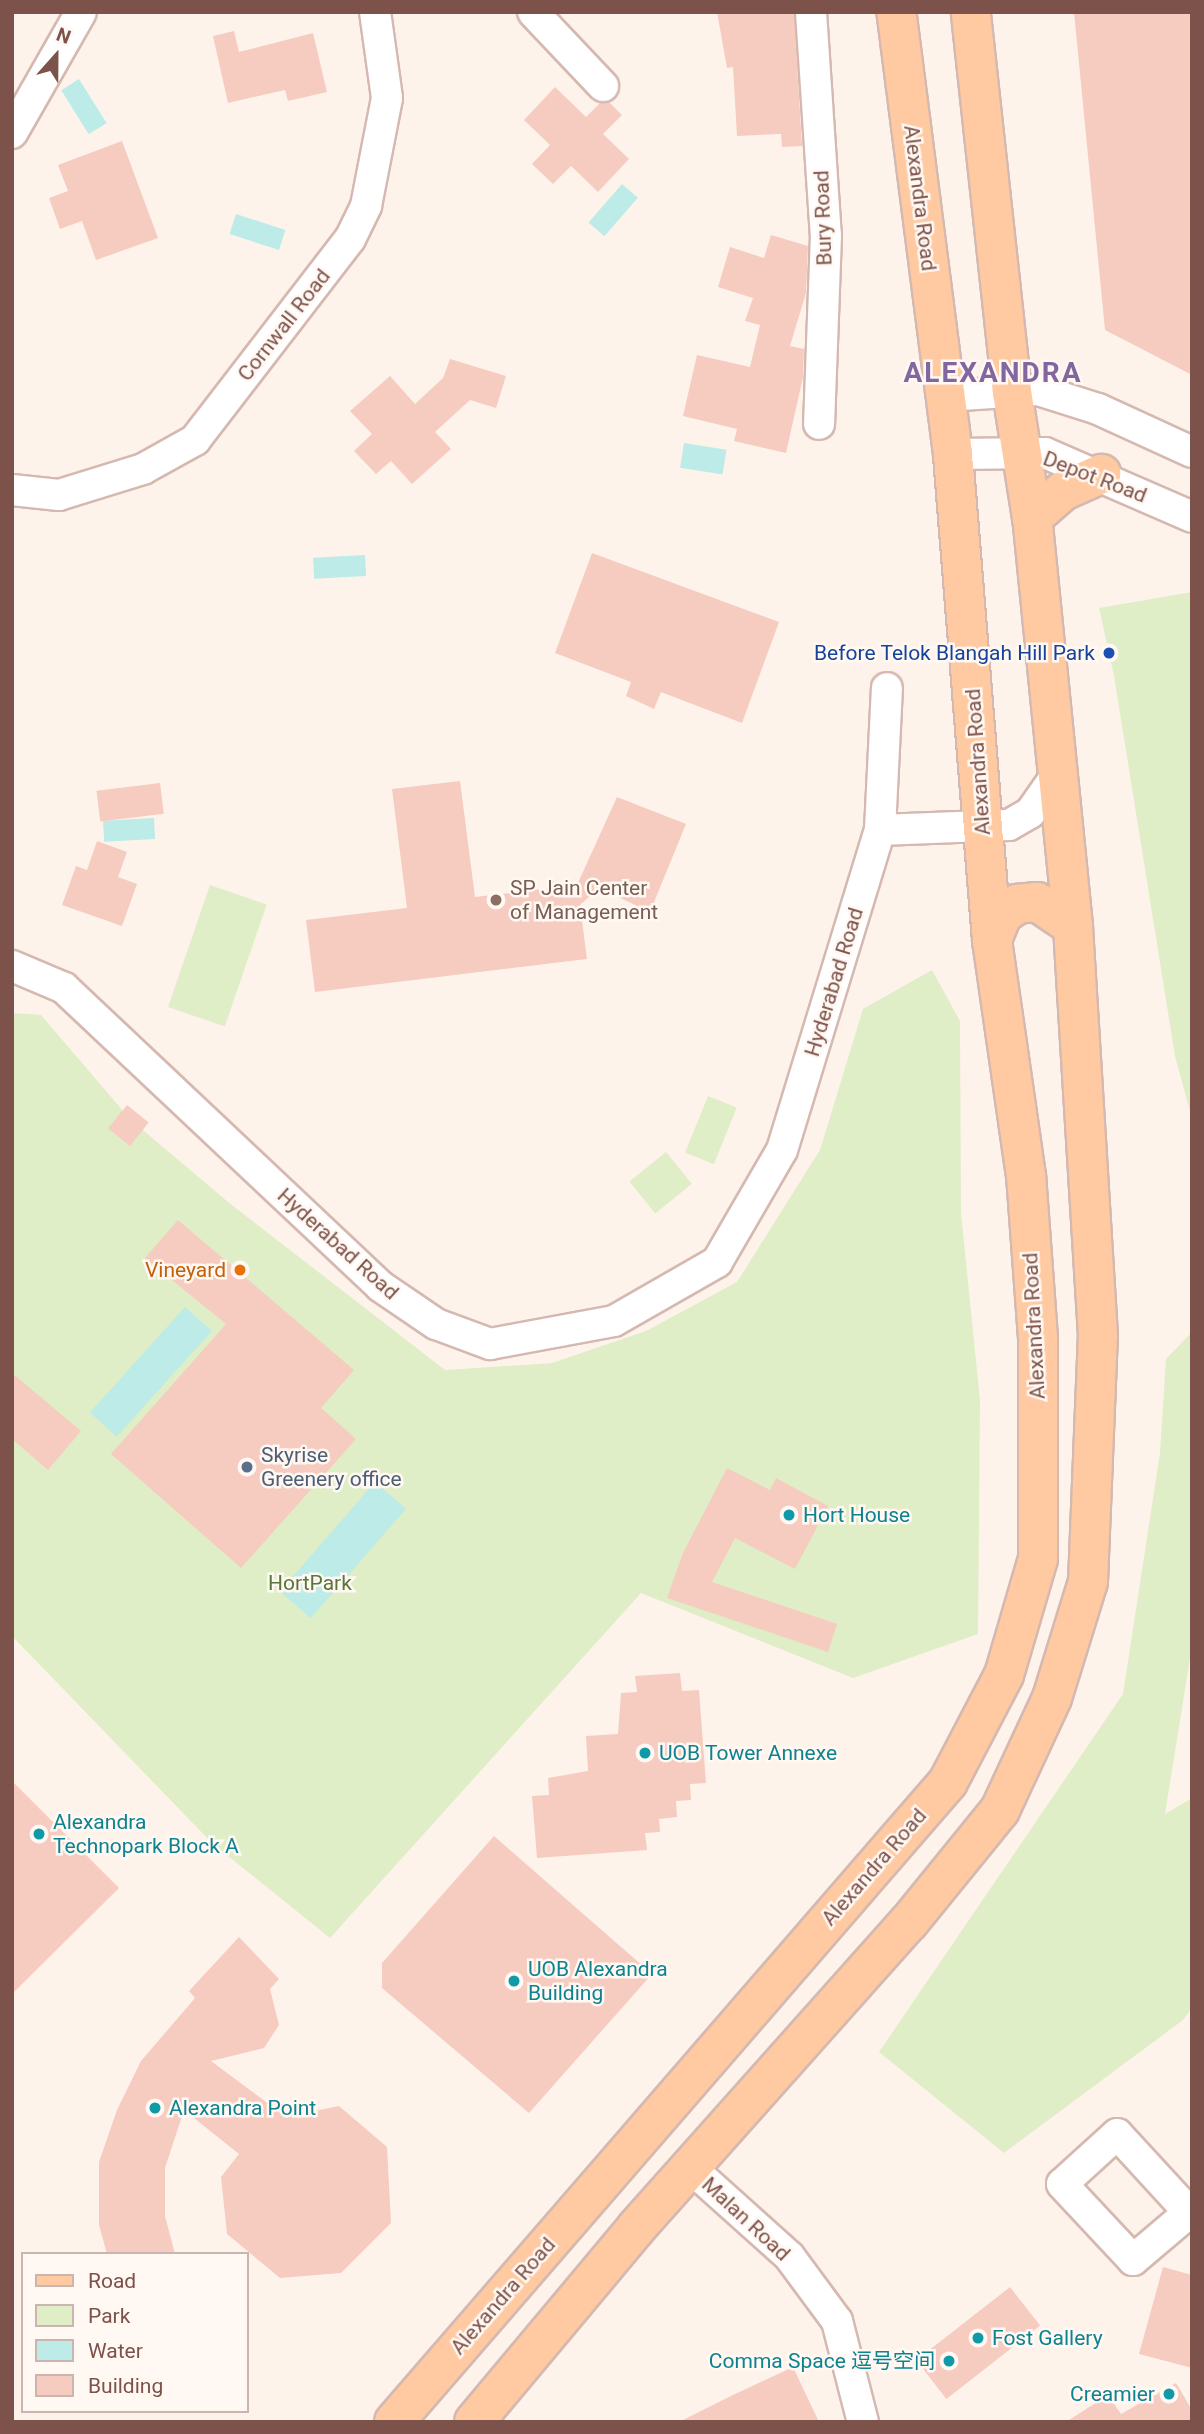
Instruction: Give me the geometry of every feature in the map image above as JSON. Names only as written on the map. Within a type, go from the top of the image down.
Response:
[{"type":"main road","name":"Alexandra Road","points":[[394,2422],[948,1782],[1004,1675],[1038,1559],[1038,1338],[1026,1176],[992,940],[953,454],[896,12]]},
{"type":"main road","points":[[474,2422],[636,2228],[693,2170],[1000,1810],[1052,1698],[1084,1595],[1098,1336],[1073,926],[1032,518],[1024,453],[1012,392],[971,12]]},
{"type":"main road","points":[[1032,518],[1053,498],[1101,474]]},
{"type":"main road","points":[[992,940],[1002,915],[1017,904],[1037,902],[1073,926]]},
{"type":"main road","points":[[543,2250],[565,2260],[575,2260],[636,2228]]},
{"type":"street","points":[[12,133],[81,12]]},
{"type":"street","name":"Cornwall Road","points":[[12,491],[59,495],[143,469],[195,440],[350,239],[366,206],[387,97],[375,12]]},
{"type":"street","points":[[533,12],[603,86]]},
{"type":"street","name":"Bury Road","points":[[811,12],[826,235],[819,424]]},
{"type":"street","points":[[946,396],[1038,390],[1098,409],[1192,452]]},
{"type":"street","name":"Depot Road","points":[[953,454],[1045,453],[1101,474],[1192,517]]},
{"type":"street","name":"Hyderabad Road","points":[[12,966],[64,988],[380,1286],[436,1324],[490,1344],[614,1321],[717,1262],[782,1150],[880,830],[887,688]]},
{"type":"street","points":[[880,830],[1009,825],[1030,813],[1058,772]]},
{"type":"street","name":"Malan Road","points":[[693,2170],[789,2256],[837,2321],[863,2422]]},
{"type":"green space","points":[[1192,592],[1192,1119],[1175,1056],[1114,676],[1099,608]]},
{"type":"green space","points":[[210,885],[267,905],[225,1027],[168,1007]]},
{"type":"green space","name":"HortPark","points":[[932,970],[960,1021],[961,1213],[980,1400],[978,1634],[853,1678],[641,1593],[330,1938],[212,1843],[12,1636],[12,1013],[41,1015],[130,1119],[228,1202],[445,1370],[552,1363],[646,1331],[737,1282],[820,1150],[863,1009]]},
{"type":"green space","points":[[708,1096],[737,1108],[714,1164],[685,1153]]},
{"type":"green space","points":[[666,1152],[692,1184],[655,1213],[629,1182]]},
{"type":"green space","points":[[1192,1332],[1192,1646],[1165,1814],[1192,1798],[1192,2008],[1183,2020],[1004,2153],[879,2052],[1123,1694],[1160,1453],[1166,1359]]},
{"type":"water","points":[[79,79],[107,123],[89,134],[61,90]]},
{"type":"water","points":[[622,184],[638,198],[604,236],[589,222]]},
{"type":"water","points":[[236,214],[285,230],[279,250],[230,234]]},
{"type":"water","points":[[684,443],[726,450],[723,474],[680,468]]},
{"type":"water","points":[[365,555],[366,576],[314,579],[313,558]]},
{"type":"water","points":[[154,818],[155,839],[104,842],[103,821]]},
{"type":"water","points":[[185,1307],[212,1331],[117,1437],[90,1413]]},
{"type":"water","points":[[375,1482],[406,1509],[311,1618],[280,1591]]},
{"type":"building","points":[[717,12],[794,12],[802,146],[782,147],[781,134],[737,136],[733,67],[727,68]]},
{"type":"building","points":[[1074,12],[1192,12],[1192,375],[1105,330]]},
{"type":"building","points":[[234,31],[239,52],[313,33],[327,92],[288,101],[285,90],[228,103],[213,36]]},
{"type":"building","points":[[555,87],[586,117],[600,103],[609,102],[622,115],[603,134],[629,159],[598,192],[571,166],[553,184],[532,164],[550,145],[524,120]]},
{"type":"building","points":[[122,141],[158,238],[96,260],[82,221],[60,229],[49,198],[68,191],[58,165]]},
{"type":"building","points":[[771,235],[808,246],[806,293],[790,346],[804,349],[803,377],[786,453],[734,441],[737,429],[683,416],[697,355],[750,367],[760,325],[745,321],[753,298],[718,287],[730,247],[764,258]]},
{"type":"building","points":[[450,359],[506,376],[496,408],[470,400],[435,432],[451,449],[412,484],[391,461],[376,474],[354,451],[372,434],[350,411],[390,376],[415,404],[443,378]]},
{"type":"building","points":[[592,553],[779,622],[742,723],[661,692],[654,709],[626,696],[631,682],[555,653]]},
{"type":"building","points":[[460,781],[475,897],[577,885],[617,797],[686,824],[650,912],[599,888],[580,905],[587,959],[315,992],[306,920],[407,908],[392,789]]},
{"type":"building","points":[[160,783],[164,814],[100,822],[96,791]]},
{"type":"building","points":[[97,841],[127,852],[118,877],[137,884],[122,926],[62,905],[76,866],[87,870]]},
{"type":"building","points":[[127,1105],[149,1123],[130,1146],[108,1128]]},
{"type":"building","points":[[178,1220],[354,1370],[321,1408],[356,1439],[241,1568],[111,1454],[226,1324],[145,1258]]},
{"type":"building","points":[[12,1373],[81,1431],[48,1470],[12,1439]]},
{"type":"building","points":[[727,1468],[770,1490],[776,1478],[828,1506],[795,1569],[735,1538],[712,1582],[837,1624],[828,1652],[667,1598],[683,1553]]},
{"type":"building","name":"UOB Tower Annexe","points":[[680,1673],[682,1691],[699,1690],[706,1783],[690,1784],[691,1800],[676,1801],[677,1817],[659,1819],[660,1832],[645,1833],[647,1850],[537,1858],[532,1796],[549,1795],[548,1778],[588,1771],[586,1736],[618,1734],[621,1693],[637,1692],[635,1676]]},
{"type":"building","name":"Alexandra Technopark Block A","points":[[12,1781],[119,1888],[12,1994]]},
{"type":"building","name":"UOB Alexandra Building","points":[[494,1836],[652,1974],[529,2113],[382,1988],[382,1963]]},
{"type":"building","name":"Alexandra Point","points":[[239,1937],[279,1979],[270,1989],[279,2025],[264,2048],[211,2061],[286,2117],[339,2106],[387,2147],[391,2223],[341,2273],[280,2278],[227,2234],[221,2177],[239,2154],[184,2110],[165,2168],[165,2216],[174,2252],[106,2252],[99,2225],[99,2162],[117,2110],[141,2061],[195,1998],[189,1991]]},
{"type":"building","points":[[1163,2267],[1192,2275],[1192,2368],[1139,2354]]},
{"type":"building","points":[[1010,2287],[1040,2326],[946,2399],[916,2360]]},
{"type":"building","points":[[793,2367],[819,2422],[679,2422],[733,2395]]},
{"type":"building","points":[[1176,2383],[1192,2410],[1192,2422],[1066,2422],[1108,2395],[1121,2414]]},
{"type":"place","name":"Before Telok Blangah Hill Park","points":[[1109,653]]},
{"type":"place","name":"SP Jain Center of Management","points":[[496,900]]},
{"type":"place","name":"Vineyard","points":[[240,1270]]},
{"type":"place","name":"Skyrise Greenery office","points":[[247,1467]]},
{"type":"place","name":"Hort House","points":[[789,1515]]},
{"type":"place","name":"UOB Tower Annexe","points":[[645,1753]]},
{"type":"place","name":"Alexandra Technopark Block A","points":[[39,1834]]},
{"type":"place","name":"UOB Alexandra Building","points":[[514,1981]]},
{"type":"place","name":"Alexandra Point","points":[[155,2108]]},
{"type":"place","name":"Fost Gallery","points":[[978,2338]]},
{"type":"place","name":"Comma Space 逗号空间","points":[[949,2361]]},
{"type":"place","name":"Creamier","points":[[1169,2394]]},
{"type":"district","name":"ALEXANDRA","points":[[993,373]]}]
